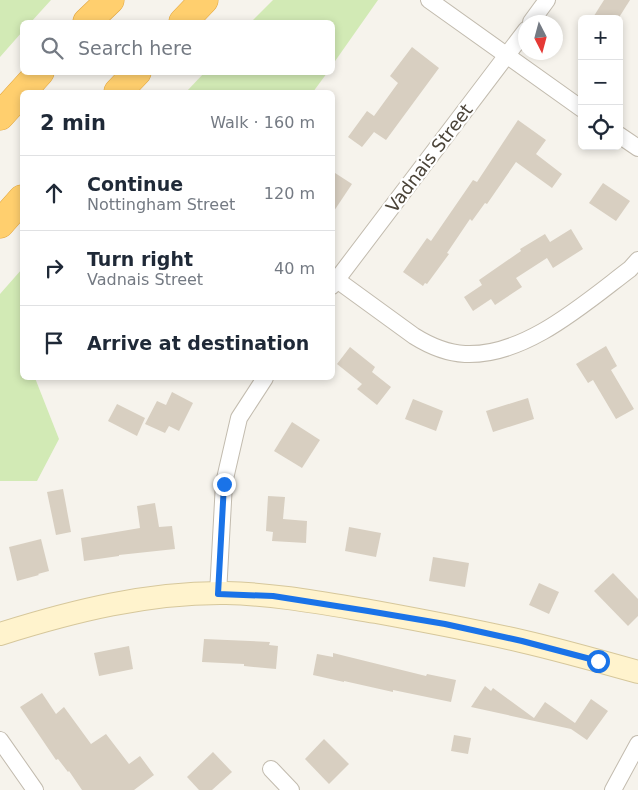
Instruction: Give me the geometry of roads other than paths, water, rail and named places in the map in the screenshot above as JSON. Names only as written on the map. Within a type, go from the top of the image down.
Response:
[{"type":"highway","points":[[90,20],[110,0]]},
{"type":"highway","points":[[185,20],[204,0]]},
{"type":"highway","points":[[24,90],[37,75]]},
{"type":"highway","points":[[120,90],[134,75]]},
{"type":"highway","points":[[0,116],[20,94]]},
{"type":"highway","points":[[0,224],[20,201]]},
{"type":"street","points":[[429,0],[578,106]]},
{"type":"street","points":[[536,15],[547,0]]},
{"type":"street","name":"Vadnais Street","points":[[335,283],[518,41]]},
{"type":"street","points":[[623,138],[638,148]]},
{"type":"street","points":[[335,283],[424,342],[451,352],[479,354],[509,347],[562,320],[630,269],[638,260]]},
{"type":"street","points":[[218,594],[224,484],[239,418],[264,380]]},
{"type":"street","points":[[0,634],[104,605],[144,599],[218,594],[273,596],[445,624],[522,641],[638,672]]},
{"type":"street","points":[[0,740],[35,790]]},
{"type":"street","points":[[613,790],[638,744]]},
{"type":"street","points":[[271,770],[291,790]]}]
